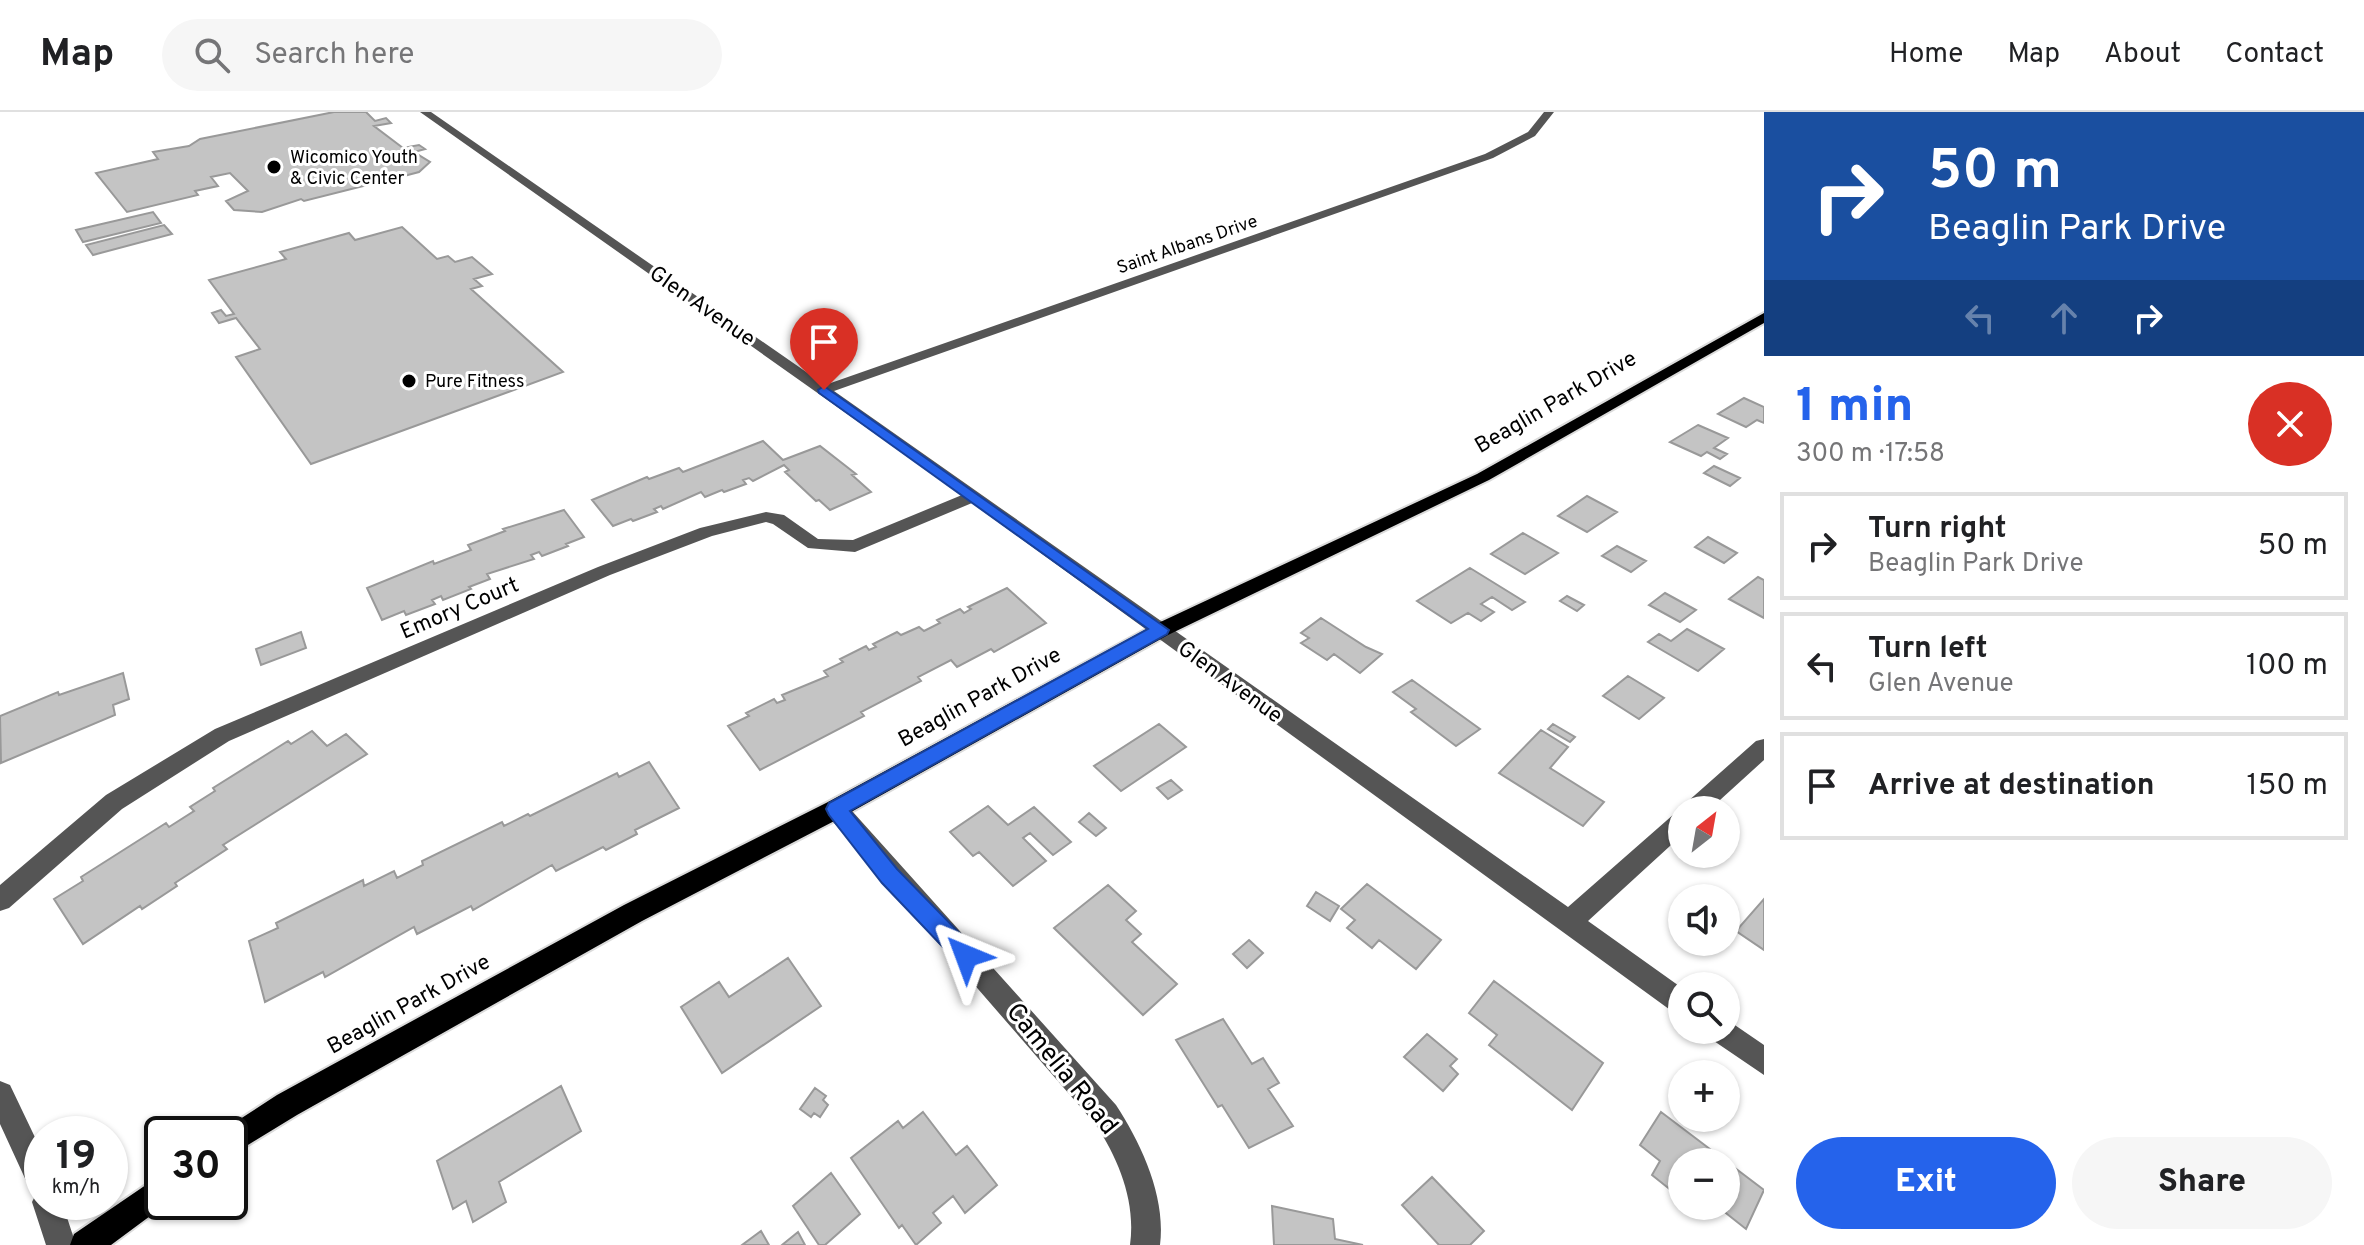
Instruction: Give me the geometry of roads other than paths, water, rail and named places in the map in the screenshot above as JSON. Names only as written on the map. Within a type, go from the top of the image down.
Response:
[{"type":"main road","name":"Beaglin Park Drive","points":[[248,1130],[287,1105],[633,913],[836,809],[1161,630],[1483,477],[1764,317]]},
{"type":"main road","points":[[85,1245],[144,1202]]},
{"type":"street","name":"Glen Avenue","points":[[425,112],[974,496],[1668,993]]},
{"type":"street","name":"Saint Albans Drive","points":[[824,390],[1446,171],[1518,142],[1535,132],[1549,112]]},
{"type":"street","name":"Emory Court","points":[[0,900],[114,802],[222,735],[604,571],[706,532],[766,517],[778,519],[814,544],[855,546],[974,496]]},
{"type":"street","points":[[1710,796],[1764,747]]},
{"type":"street","name":"Camelia Road","points":[[836,809],[890,876],[1004,996],[1075,1078],[1120,1137],[1139,1181],[1145,1245]]},
{"type":"street","points":[[1569,922],[1668,834]]},
{"type":"street","points":[[1740,1044],[1764,1061]]},
{"type":"street","points":[[0,1095],[24,1144]]},
{"type":"street","points":[[53,1220],[61,1245]]},
{"type":"place","name":"Wicomico Youth & Civic Center","points":[[274,167]]},
{"type":"place","name":"Pure Fitness","points":[[409,381]]}]
